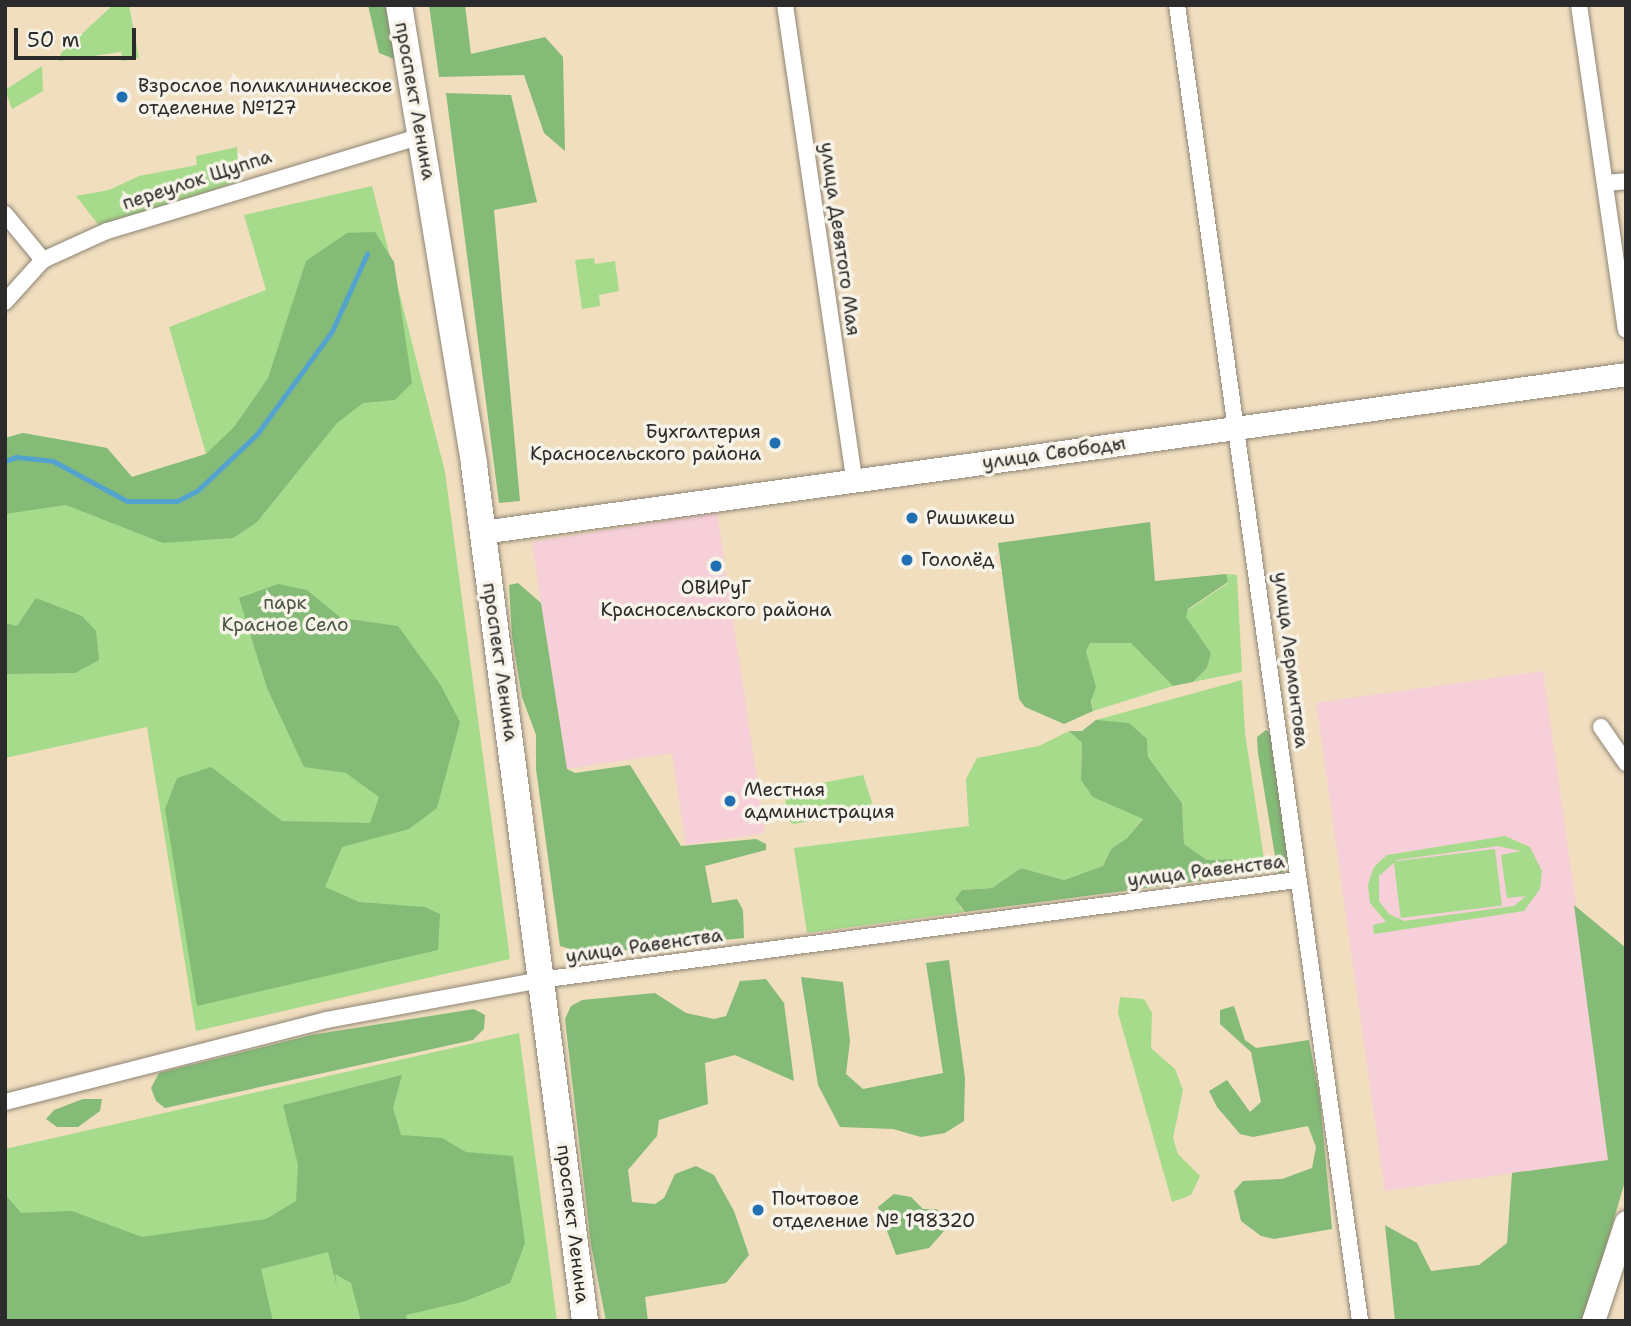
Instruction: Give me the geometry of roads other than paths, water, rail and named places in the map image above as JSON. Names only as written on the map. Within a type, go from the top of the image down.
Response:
[{"type":"main road","name":"проспект Ленина","points":[[399,5],[422,136],[482,532],[585,1321]]},
{"type":"main road","name":"улица Свободы","points":[[482,532],[1626,374]]},
{"type":"main road","points":[[1593,1321],[1626,1222]]},
{"type":"street","name":"улица Девятого Мая","points":[[785,5],[854,480]]},
{"type":"street","name":"улица Лермонтова","points":[[1178,5],[1240,426],[1297,880],[1360,1321]]},
{"type":"street","points":[[1579,5],[1626,330]]},
{"type":"street","name":"переулок Щуппа","points":[[5,302],[43,260],[158,213],[422,136]]},
{"type":"street","points":[[1605,183],[1626,181]]},
{"type":"street","points":[[5,214],[43,260]]},
{"type":"street","points":[[1601,727],[1626,763]]},
{"type":"street","name":"улица Равенства","points":[[5,1102],[327,1020],[540,981],[1297,880]]},
{"type":"waterway","points":[[5,461],[16,457],[53,461],[127,501],[177,501],[197,491],[257,434],[332,331],[367,254]]},
{"type":"place","name":"Взрослое поликлиническое отделение №127","points":[[122,97]]},
{"type":"place","name":"Бухгалтерия Красносельского района","points":[[775,443]]},
{"type":"place","name":"Ришикеш","points":[[912,518]]},
{"type":"place","name":"Гололёд","points":[[907,560]]},
{"type":"place","name":"ОВИРуГ Красносельского района","points":[[716,566]]},
{"type":"place","name":"Местная администрация","points":[[730,801]]},
{"type":"place","name":"Почтовое отделение № 198320","points":[[758,1210]]},
{"type":"park label","name":"парк Красное Село","points":[[285,614]]}]
